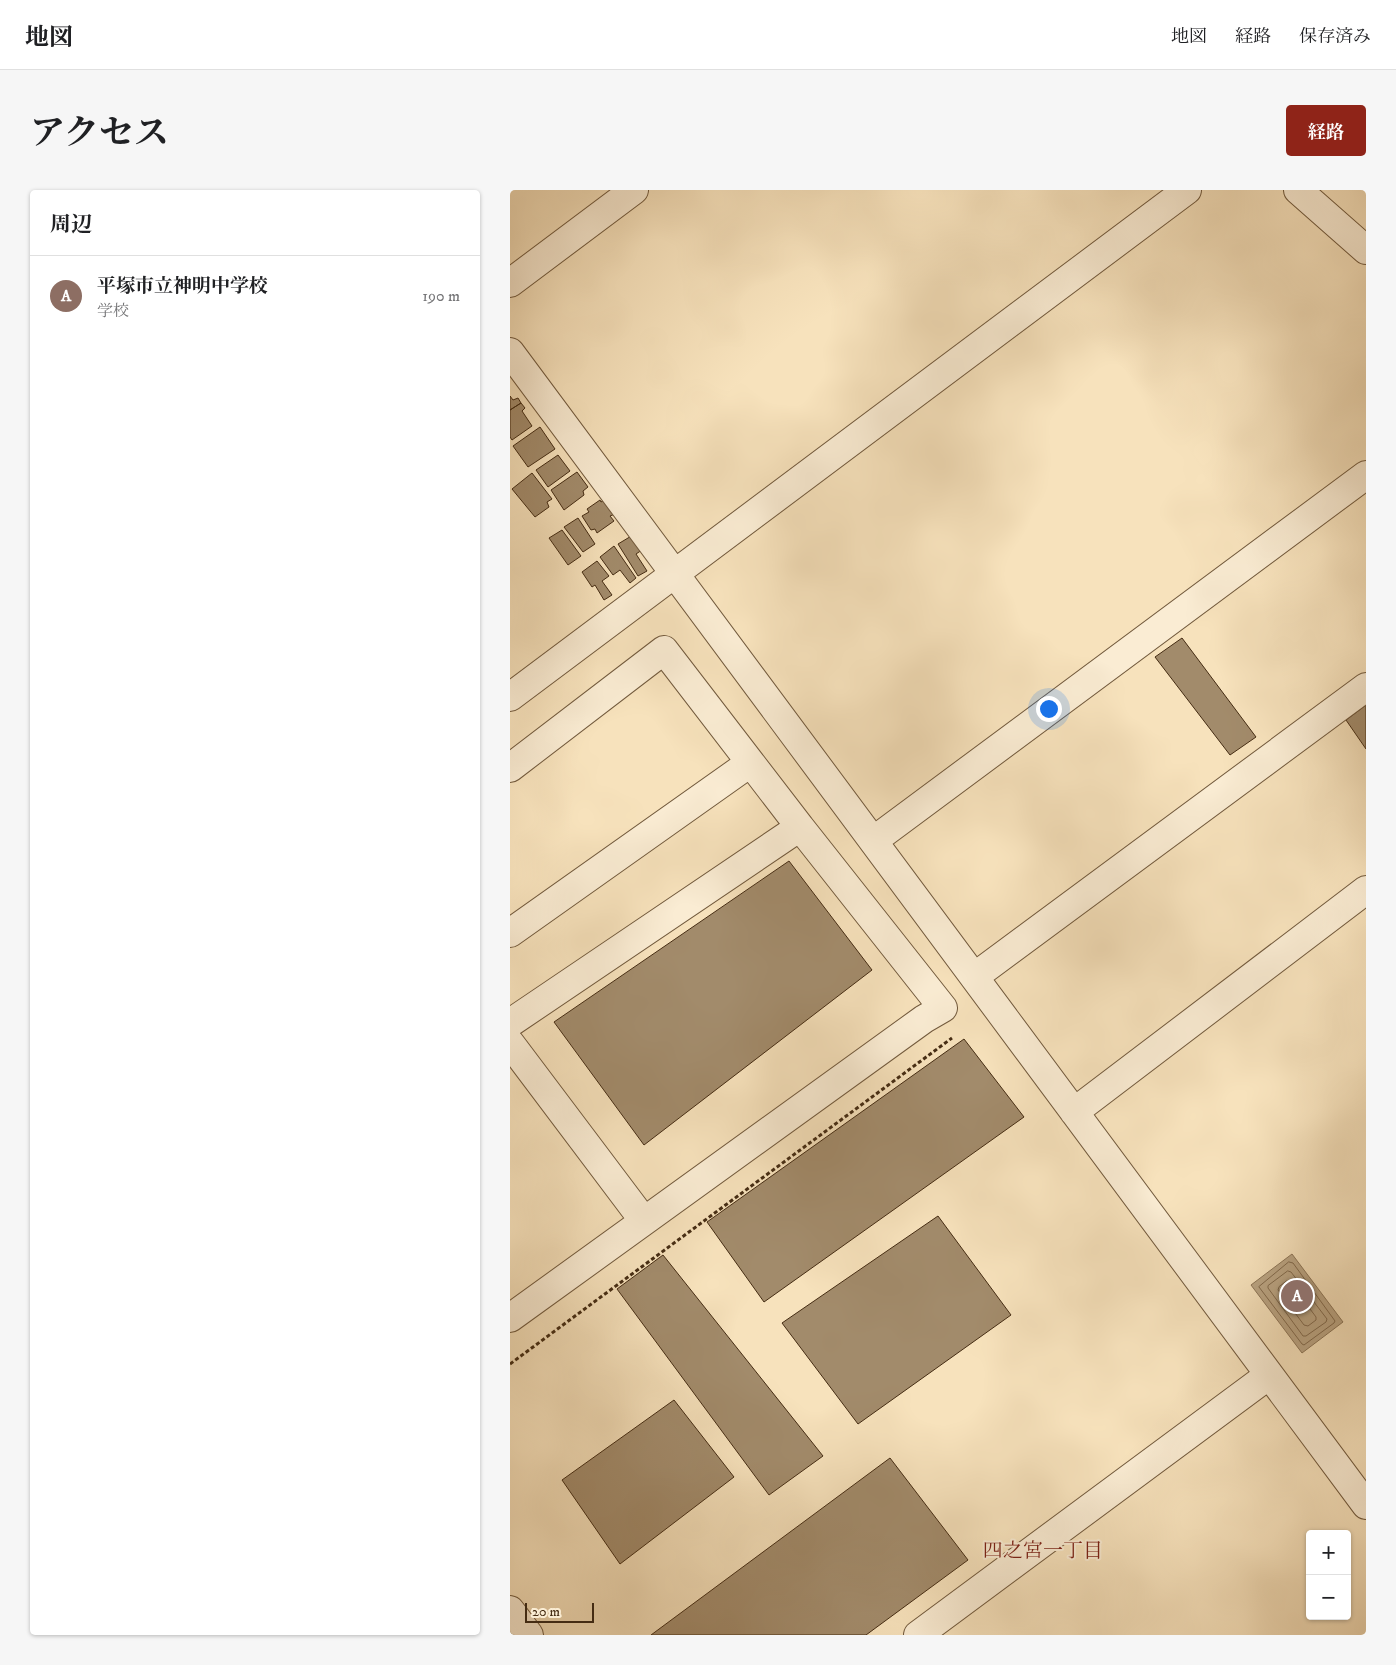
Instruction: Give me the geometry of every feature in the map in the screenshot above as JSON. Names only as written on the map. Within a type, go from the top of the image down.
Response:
[{"type":"street","points":[[510,282],[634,190]]},
{"type":"street","points":[[510,697],[1187,190]]},
{"type":"street","points":[[1298,190],[1366,250]]},
{"type":"street","points":[[510,352],[1366,1505]]},
{"type":"street","points":[[873,841],[1366,475]]},
{"type":"street","points":[[510,768],[664,650],[750,763],[943,1008],[924,1019],[510,1318]]},
{"type":"street","points":[[974,977],[1366,687]]},
{"type":"street","points":[[510,933],[750,763]]},
{"type":"street","points":[[510,1023],[800,827]]},
{"type":"street","points":[[1074,1112],[1366,890]]},
{"type":"street","points":[[510,1043],[644,1221]]},
{"type":"street","points":[[918,1635],[1269,1375]]},
{"type":"street","points":[[510,1610],[529,1635]]},
{"type":"path","points":[[510,1364],[952,1038]]},
{"type":"water","points":[[1292,1254],[1343,1322],[1302,1353],[1251,1285]]},
{"type":"building","points":[[510,396],[513,400],[518,398],[521,403],[510,410]]},
{"type":"building","points":[[521,403],[525,408],[522,411],[532,426],[512,440],[510,437],[510,410]]},
{"type":"building","points":[[540,427],[555,449],[528,467],[513,446]]},
{"type":"building","points":[[558,455],[570,471],[548,487],[536,470]]},
{"type":"building","points":[[577,472],[588,487],[583,491],[584,495],[564,510],[551,490]]},
{"type":"building","points":[[532,473],[552,499],[547,502],[549,507],[535,517],[512,489]]},
{"type":"building","points":[[606,499],[615,514],[610,516],[614,521],[597,533],[595,529],[591,530],[582,516],[589,512],[587,509],[600,500],[601,502]]},
{"type":"building","points":[[578,518],[595,544],[583,552],[564,527]]},
{"type":"building","points":[[562,530],[581,556],[568,565],[549,538]]},
{"type":"building","points":[[633,535],[642,550],[636,554],[647,571],[638,576],[618,544]]},
{"type":"building","points":[[614,546],[636,578],[630,583],[620,570],[613,575],[600,557]]},
{"type":"building","points":[[597,561],[609,576],[602,581],[612,595],[604,600],[595,585],[592,587],[582,572]]},
{"type":"building","points":[[1182,638],[1256,737],[1230,755],[1155,657]]},
{"type":"building","points":[[1366,705],[1366,749],[1346,720]]},
{"type":"building","points":[[789,861],[872,970],[644,1145],[554,1022]]},
{"type":"building","points":[[964,1039],[1024,1117],[764,1302],[707,1222]]},
{"type":"building","points":[[938,1216],[1011,1315],[858,1424],[782,1323]]},
{"type":"building","points":[[663,1255],[823,1456],[769,1495],[617,1289]]},
{"type":"building","points":[[674,1400],[734,1477],[620,1564],[562,1480]]},
{"type":"building","points":[[890,1458],[968,1560],[866,1635],[651,1635]]},
{"type":"place","name":"平塚市立神明中学校","points":[[1297,1296]]},
{"type":"district","name":"四之宮一丁目","points":[[1043,1550]]}]
